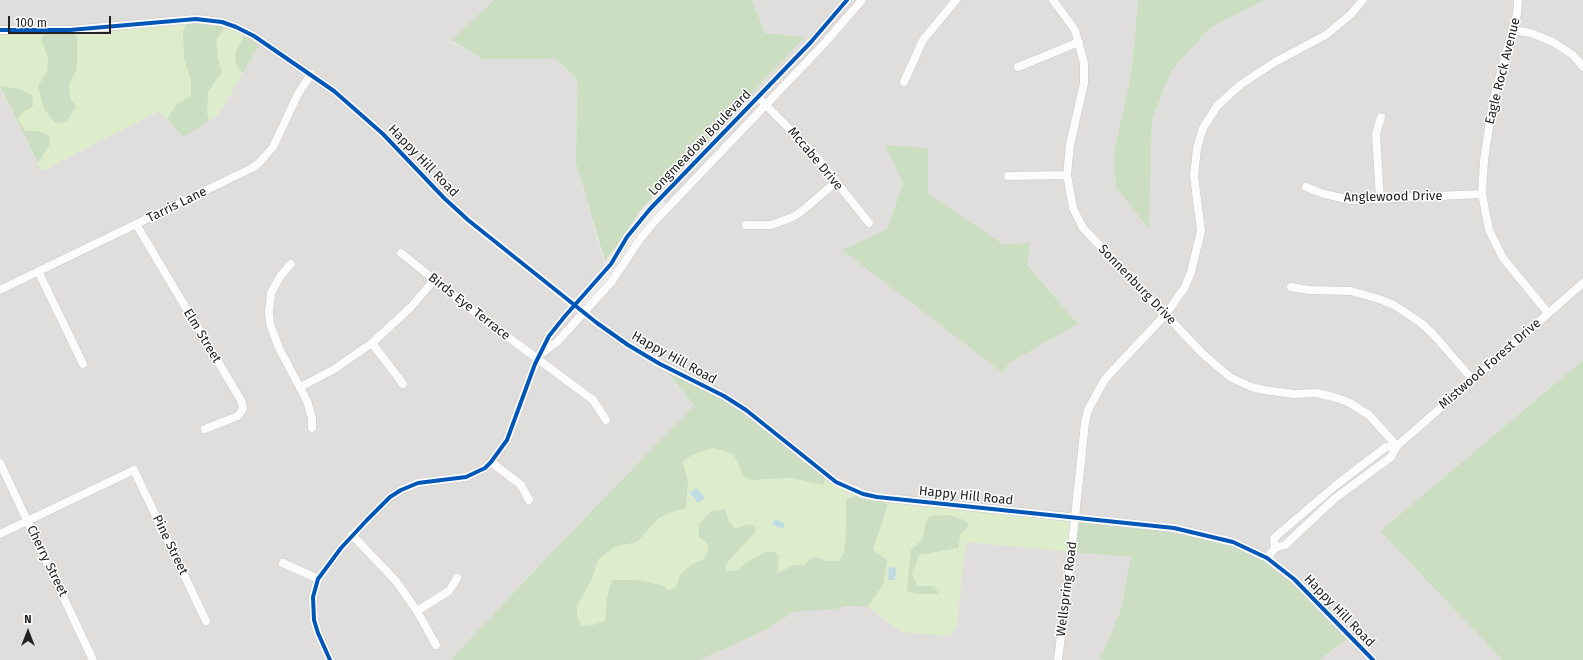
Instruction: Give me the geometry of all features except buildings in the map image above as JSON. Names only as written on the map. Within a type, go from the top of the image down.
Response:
[{"type":"street","name":"Longmeadow Boulevard","points":[[491,462],[507,440],[529,377],[549,336],[574,305],[611,264],[642,218],[811,42],[847,0]]},
{"type":"street","name":"Longmeadow Boulevard","points":[[540,356],[557,342],[612,281],[640,238],[654,222],[821,47],[862,0]]},
{"type":"street","points":[[904,82],[923,40],[942,14],[956,0]]},
{"type":"street","name":"Sonnenburg Drive","points":[[1053,0],[1069,20],[1080,42],[1084,63],[1084,83],[1070,146],[1067,176],[1073,208],[1083,228],[1210,360],[1239,382],[1264,390],[1294,394],[1316,393],[1344,400],[1369,415],[1397,446]]},
{"type":"street","points":[[1075,518],[1085,423],[1093,398],[1105,379],[1166,314],[1184,287],[1196,256],[1200,240],[1200,219],[1194,176],[1195,162],[1200,137],[1209,116],[1225,97],[1240,85],[1275,62],[1326,35],[1350,15],[1363,0]]},
{"type":"street","name":"Eagle Rock Avenue","points":[[1518,0],[1517,14],[1493,101],[1484,160],[1482,194],[1489,230],[1500,253],[1512,272],[1548,313]]},
{"type":"street","name":"Happy Hill Road","points":[[0,30],[70,30],[196,19],[222,22],[254,36],[312,74],[334,91],[374,125],[444,198],[468,220],[583,312],[622,341],[660,364],[724,396],[746,410],[829,477],[849,488],[877,497],[1187,530],[1233,542],[1267,558],[1294,579],[1373,660]]},
{"type":"street","points":[[1513,30],[1531,33],[1553,42],[1573,55],[1583,67]]},
{"type":"street","points":[[1018,67],[1080,42]]},
{"type":"street","name":"Tarris Lane","points":[[0,290],[252,168],[260,162],[273,147],[298,94],[312,74]]},
{"type":"street","name":"Mccabe Drive","points":[[758,96],[816,155],[869,224]]},
{"type":"street","points":[[1380,199],[1376,134],[1381,117]]},
{"type":"street","points":[[1008,176],[1067,176]]},
{"type":"street","points":[[746,225],[771,225],[793,217],[836,182]]},
{"type":"street","name":"Anglewood Drive","points":[[1306,187],[1338,198],[1351,200],[1482,194]]},
{"type":"street","name":"Elm Street","points":[[136,224],[242,402],[243,409],[238,416],[205,429]]},
{"type":"street","name":"Birds Eye Terrace","points":[[401,253],[434,280],[540,356],[593,400],[606,420]]},
{"type":"street","points":[[291,264],[281,274],[271,293],[269,312],[270,324],[279,348],[310,408],[312,428]]},
{"type":"street","points":[[38,271],[83,364]]},
{"type":"street","points":[[300,387],[333,370],[372,343],[411,307],[434,280]]},
{"type":"street","name":"Mistwood Forest Drive","points":[[1267,558],[1275,548],[1285,545],[1334,499],[1391,457],[1397,446],[1583,283]]},
{"type":"street","points":[[1291,287],[1309,290],[1351,291],[1394,305],[1421,323],[1433,334],[1472,379]]},
{"type":"street","points":[[372,343],[382,354],[403,384]]},
{"type":"street","name":"Mistwood Forest Drive","points":[[1275,548],[1274,538],[1335,486],[1386,447],[1397,446]]},
{"type":"street","points":[[330,660],[314,620],[313,597],[318,579],[352,535],[390,497],[401,490],[418,484],[466,477],[480,470],[491,462],[521,485],[529,500]]},
{"type":"street","name":"Cherry Street","points":[[0,463],[93,660]]},
{"type":"street","name":"Pine Street","points":[[27,520],[134,470],[206,621]]},
{"type":"street","name":"Wellspring Road","points":[[1058,660],[1075,518]]},
{"type":"street","points":[[0,534],[27,520]]},
{"type":"street","points":[[352,535],[396,581],[417,611],[436,645]]},
{"type":"street","points":[[283,563],[318,579]]},
{"type":"street","points":[[417,611],[449,591],[457,578]]},
{"type":"shaded area","points":[[0,0],[494,0],[451,41],[482,59],[556,59],[577,79],[576,163],[606,269],[574,304],[584,312],[666,209],[661,189],[805,37],[765,33],[752,0],[1138,0],[1131,75],[1149,228],[1152,120],[1171,71],[1210,28],[1265,0],[1583,0],[1583,360],[1380,531],[1502,660],[1319,660],[1351,637],[1308,591],[878,496],[850,488],[660,365],[694,405],[452,658],[454,660],[0,660],[0,88],[42,171],[159,111],[183,137],[219,114],[69,30],[0,29]],"holes":[[[885,145],[928,193],[1003,244],[1027,263],[1078,324],[1008,364],[1002,372],[843,250],[887,229],[903,184]]]},
{"type":"shaded area","points":[[965,541],[1132,557],[1121,609],[1102,658],[1103,660],[700,660],[768,629],[793,611],[836,609],[850,606],[868,607],[902,632],[956,629]]},
{"type":"green space","points":[[494,0],[752,0],[765,33],[805,37],[641,210],[605,262],[576,163],[577,79],[556,59],[482,59],[451,40]]},
{"type":"green space","points":[[1138,0],[1265,0],[1210,28],[1171,71],[1152,120],[1149,229],[1116,187],[1114,153],[1131,75]]},
{"type":"green space","points":[[189,20],[222,22],[223,30],[216,40],[218,59],[222,72],[208,92],[207,113],[209,121],[183,137],[167,119],[178,103],[191,96],[191,80],[184,58],[183,31]]},
{"type":"green space","points":[[209,20],[262,41],[219,114],[183,137],[159,111],[42,171],[0,88],[0,30]]},
{"type":"green space","points":[[70,30],[77,38],[77,69],[69,84],[70,98],[76,107],[66,122],[55,123],[44,109],[38,86],[47,72],[48,57],[41,39],[46,31]]},
{"type":"green space","points":[[246,32],[262,41],[243,73],[235,63],[236,52]]},
{"type":"green space","points":[[0,86],[19,89],[32,95],[33,106],[23,112],[18,120],[25,131],[39,131],[49,136],[50,144],[38,163]]},
{"type":"green space","points":[[885,145],[928,148],[928,193],[1003,244],[1030,243],[1027,264],[1078,324],[1008,364],[1003,373],[842,250],[887,229],[903,184]]},
{"type":"green space","points":[[1583,360],[1583,660],[1502,660],[1380,531]]},
{"type":"green space","points":[[660,364],[724,396],[826,475],[824,485],[790,478],[751,480],[742,475],[740,467],[733,454],[713,448],[692,455],[683,462],[688,482],[686,508],[659,518],[637,542],[615,547],[598,560],[592,579],[577,606],[577,617],[582,626],[593,625],[605,620],[607,597],[612,580],[637,580],[661,585],[669,590],[676,587],[680,575],[692,564],[704,559],[708,550],[707,543],[699,537],[699,524],[711,511],[725,509],[729,521],[735,529],[748,524],[755,526],[755,533],[725,566],[727,571],[737,570],[750,560],[765,552],[774,552],[779,556],[777,573],[794,565],[804,565],[814,556],[826,561],[839,561],[844,552],[846,531],[846,499],[863,494],[877,497],[888,505],[873,550],[887,560],[883,585],[868,607],[850,606],[836,609],[793,612],[768,629],[700,660],[454,660],[452,658],[548,556],[694,405]]},
{"type":"green space","points":[[713,448],[733,454],[740,467],[742,475],[763,480],[790,478],[824,485],[826,475],[863,494],[846,499],[846,531],[844,552],[839,561],[826,561],[814,556],[804,565],[794,565],[777,573],[777,564],[750,560],[737,570],[727,571],[725,567],[755,533],[748,524],[735,529],[729,521],[725,509],[707,543],[708,550],[704,559],[692,564],[677,587],[669,590],[661,585],[607,597],[605,620],[593,625],[582,626],[577,617],[577,606],[592,579],[598,560],[615,547],[637,542],[659,518],[686,508],[688,482],[683,462],[692,455]]},
{"type":"green space","points":[[877,497],[1075,518],[1072,552],[966,542],[956,629],[949,636],[902,632],[868,607],[883,585],[873,550],[888,506]]},
{"type":"green space","points":[[948,515],[964,520],[969,525],[960,535],[958,548],[919,555],[912,573],[917,586],[934,586],[939,594],[916,594],[907,591],[911,550],[923,539],[926,522],[930,516]]},
{"type":"green space","points":[[1075,518],[1210,535],[1267,558],[1351,637],[1319,660],[1104,660],[1101,658],[1121,609],[1131,557],[1072,552]]},
{"type":"water","points":[[696,488],[705,498],[698,503],[690,493]]},
{"type":"water","points":[[775,519],[785,524],[783,529],[772,524]]},
{"type":"water","points":[[889,567],[896,568],[895,580],[888,580]]},
{"type":"cycle path","points":[[330,660],[314,620],[313,597],[318,579],[341,548],[390,497],[401,490],[418,483],[466,477],[485,468],[491,462],[507,440],[535,364],[549,336],[611,264],[627,237],[650,209],[811,42],[847,0]]},
{"type":"cycle path","points":[[0,30],[70,30],[196,19],[222,22],[236,27],[254,36],[334,91],[383,134],[444,198],[468,220],[597,323],[628,345],[660,364],[724,396],[746,410],[836,482],[863,494],[877,497],[1174,528],[1233,542],[1267,558],[1294,579],[1373,660]]}]
